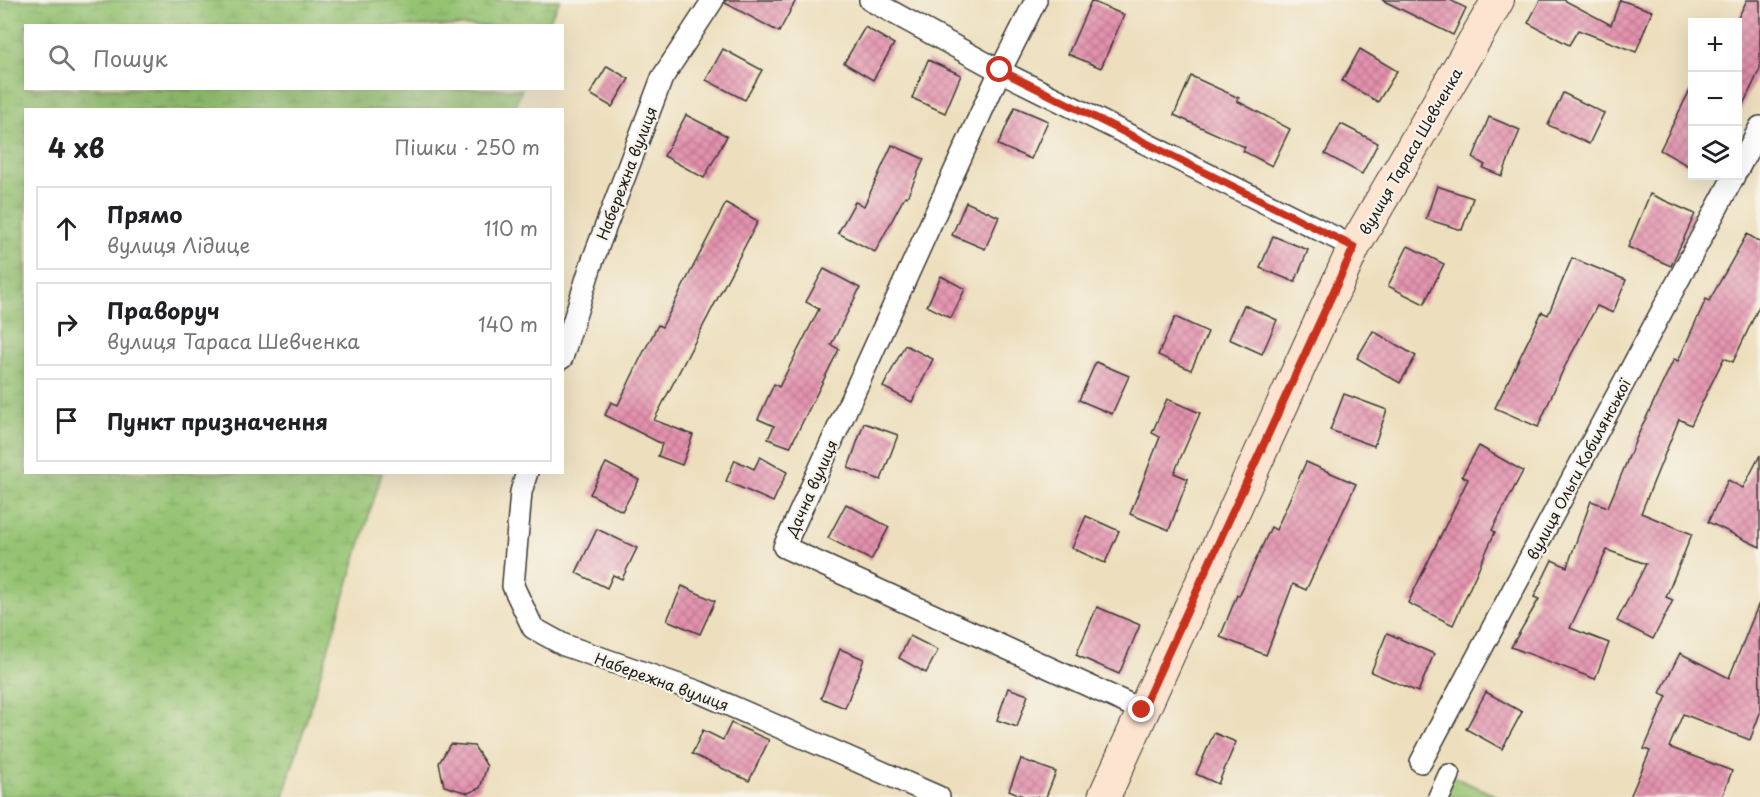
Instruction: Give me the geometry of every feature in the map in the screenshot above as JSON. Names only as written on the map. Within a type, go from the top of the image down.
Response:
[{"type":"main road","name":"вулиця Тараса Шевченка","points":[[1104,797],[1354,247],[1498,0]]},
{"type":"street","name":"Набережна вулиця","points":[[564,352],[591,265],[662,78],[713,0]]},
{"type":"street","points":[[870,0],[1000,70],[1354,247]]},
{"type":"street","points":[[1000,70],[1036,0]]},
{"type":"street","name":"Дачна вулиця","points":[[1000,70],[784,547],[1142,710]]},
{"type":"street","points":[[1742,160],[1760,127]]},
{"type":"street","name":"вулиця Ольги Кобилянської","points":[[1421,762],[1732,180]]},
{"type":"street","name":"Набережна вулиця","points":[[526,474],[521,492],[513,586],[533,628],[564,645],[699,692],[939,797]]},
{"type":"street","points":[[1440,797],[1449,775]]},
{"type":"green space","points":[[0,0],[560,0],[547,24],[24,24],[24,90],[522,90],[515,108],[24,108],[24,474],[382,474],[283,797],[0,797]]},
{"type":"green space","points":[[1449,775],[1499,797],[1440,797]]},
{"type":"building","points":[[726,0],[796,0],[779,32],[725,3]]},
{"type":"building","points":[[1382,0],[1450,0],[1466,8],[1453,35]]},
{"type":"building","points":[[1540,0],[1564,0],[1611,25],[1620,0],[1652,11],[1636,52],[1578,30],[1569,45],[1528,23]]},
{"type":"building","points":[[1747,0],[1760,0],[1760,69],[1742,107],[1742,18],[1738,18]]},
{"type":"building","points":[[1091,1],[1124,15],[1101,68],[1068,54]]},
{"type":"building","points":[[865,27],[894,44],[873,80],[844,63]]},
{"type":"building","points":[[723,49],[762,70],[745,100],[706,80]]},
{"type":"building","points":[[1360,49],[1397,71],[1378,102],[1342,81]]},
{"type":"building","points":[[928,60],[961,75],[945,113],[912,98]]},
{"type":"building","points":[[607,66],[629,79],[612,107],[590,94]]},
{"type":"building","points":[[1191,76],[1239,98],[1237,101],[1290,129],[1272,166],[1243,151],[1245,147],[1174,115]]},
{"type":"building","points":[[1563,93],[1604,113],[1589,144],[1548,125]]},
{"type":"building","points":[[1688,94],[1688,166],[1660,150]]},
{"type":"building","points":[[1015,107],[1048,121],[1031,159],[998,145]]},
{"type":"building","points":[[686,115],[727,136],[704,178],[664,156]]},
{"type":"building","points":[[1489,117],[1520,130],[1502,176],[1483,168],[1485,165],[1473,158]]},
{"type":"building","points":[[1341,124],[1378,143],[1362,174],[1325,154]]},
{"type":"building","points":[[892,145],[924,159],[907,197],[905,196],[875,252],[838,233],[855,202],[864,206]]},
{"type":"building","points":[[1437,186],[1473,198],[1462,230],[1426,219]]},
{"type":"building","points":[[1650,194],[1695,214],[1671,266],[1628,247]]},
{"type":"building","points":[[966,202],[999,217],[985,249],[952,235]]},
{"type":"building","points":[[726,203],[758,221],[654,420],[693,435],[682,465],[658,456],[662,444],[605,415],[611,402],[618,405],[658,325],[662,327]]},
{"type":"building","points":[[1747,234],[1760,242],[1760,304],[1733,362],[1724,358],[1691,425],[1679,419],[1641,513],[1692,534],[1666,597],[1673,600],[1653,639],[1617,621],[1646,564],[1607,550],[1570,628],[1609,643],[1595,679],[1511,647],[1539,599],[1534,597],[1552,560],[1567,567],[1591,501],[1608,507],[1637,437],[1674,359],[1678,361],[1706,299],[1709,301]]},
{"type":"building","points":[[1273,236],[1308,250],[1295,282],[1260,268]]},
{"type":"building","points":[[1408,246],[1444,264],[1424,304],[1388,286]]},
{"type":"building","points":[[1572,258],[1626,280],[1613,313],[1597,306],[1563,370],[1538,427],[1495,408],[1542,312],[1548,315]]},
{"type":"building","points":[[824,269],[860,288],[831,345],[839,349],[790,447],[768,439],[774,426],[758,419],[774,384],[779,387],[819,309],[806,302]]},
{"type":"building","points":[[941,276],[965,289],[951,318],[927,306]]},
{"type":"building","points":[[1244,305],[1277,320],[1262,354],[1229,339]]},
{"type":"building","points":[[1175,317],[1208,332],[1191,370],[1158,355]]},
{"type":"building","points":[[1373,331],[1416,356],[1400,383],[1357,358]]},
{"type":"building","points":[[905,345],[933,359],[912,402],[883,387]]},
{"type":"building","points":[[1096,362],[1129,376],[1112,414],[1079,400]]},
{"type":"building","points":[[1344,394],[1387,410],[1374,446],[1330,430]]},
{"type":"building","points":[[1167,399],[1200,413],[1174,473],[1188,479],[1169,530],[1130,514],[1160,437],[1152,433]]},
{"type":"building","points":[[864,423],[898,435],[881,480],[848,468]]},
{"type":"building","points":[[1479,446],[1523,471],[1492,530],[1495,532],[1453,625],[1408,603],[1468,479],[1462,476]]},
{"type":"building","points":[[1760,455],[1760,547],[1708,522],[1728,480],[1743,488]]},
{"type":"building","points":[[760,457],[787,472],[773,502],[726,481],[735,460],[754,469]]},
{"type":"building","points":[[1306,462],[1356,484],[1306,590],[1293,584],[1266,655],[1220,637],[1237,595],[1239,596],[1271,527],[1276,530]]},
{"type":"building","points":[[606,463],[639,480],[622,511],[590,494]]},
{"type":"building","points":[[846,504],[889,527],[871,560],[828,538]]},
{"type":"building","points":[[1086,516],[1119,531],[1105,563],[1072,548]]},
{"type":"building","points":[[597,529],[637,548],[622,579],[613,575],[607,588],[576,573]]},
{"type":"building","points":[[682,586],[715,601],[700,634],[667,620]]},
{"type":"building","points":[[1759,603],[1760,713],[1750,740],[1683,714],[1669,747],[1732,771],[1722,797],[1630,797],[1650,751],[1644,749],[1667,696],[1660,693],[1680,653],[1729,678]]},
{"type":"building","points":[[1097,607],[1140,625],[1119,674],[1076,655]]},
{"type":"building","points":[[1387,633],[1434,654],[1418,692],[1371,672]]},
{"type":"building","points":[[910,636],[938,650],[926,673],[899,658]]},
{"type":"building","points":[[840,649],[864,659],[845,708],[821,698]]},
{"type":"building","points":[[1008,688],[1028,695],[1017,727],[997,720]]},
{"type":"building","points":[[1486,692],[1522,712],[1502,749],[1466,729]]},
{"type":"building","points":[[731,723],[769,740],[749,781],[692,754],[703,730],[723,740]]},
{"type":"building","points":[[1214,733],[1236,742],[1218,784],[1196,774]]},
{"type":"building","points":[[450,744],[474,746],[487,766],[480,788],[468,793],[444,786],[439,763]]},
{"type":"building","points":[[1021,759],[1056,772],[1046,797],[1025,797],[1009,790]]},
{"type":"route","points":[[1000,70],[1354,247],[1142,710]]}]
